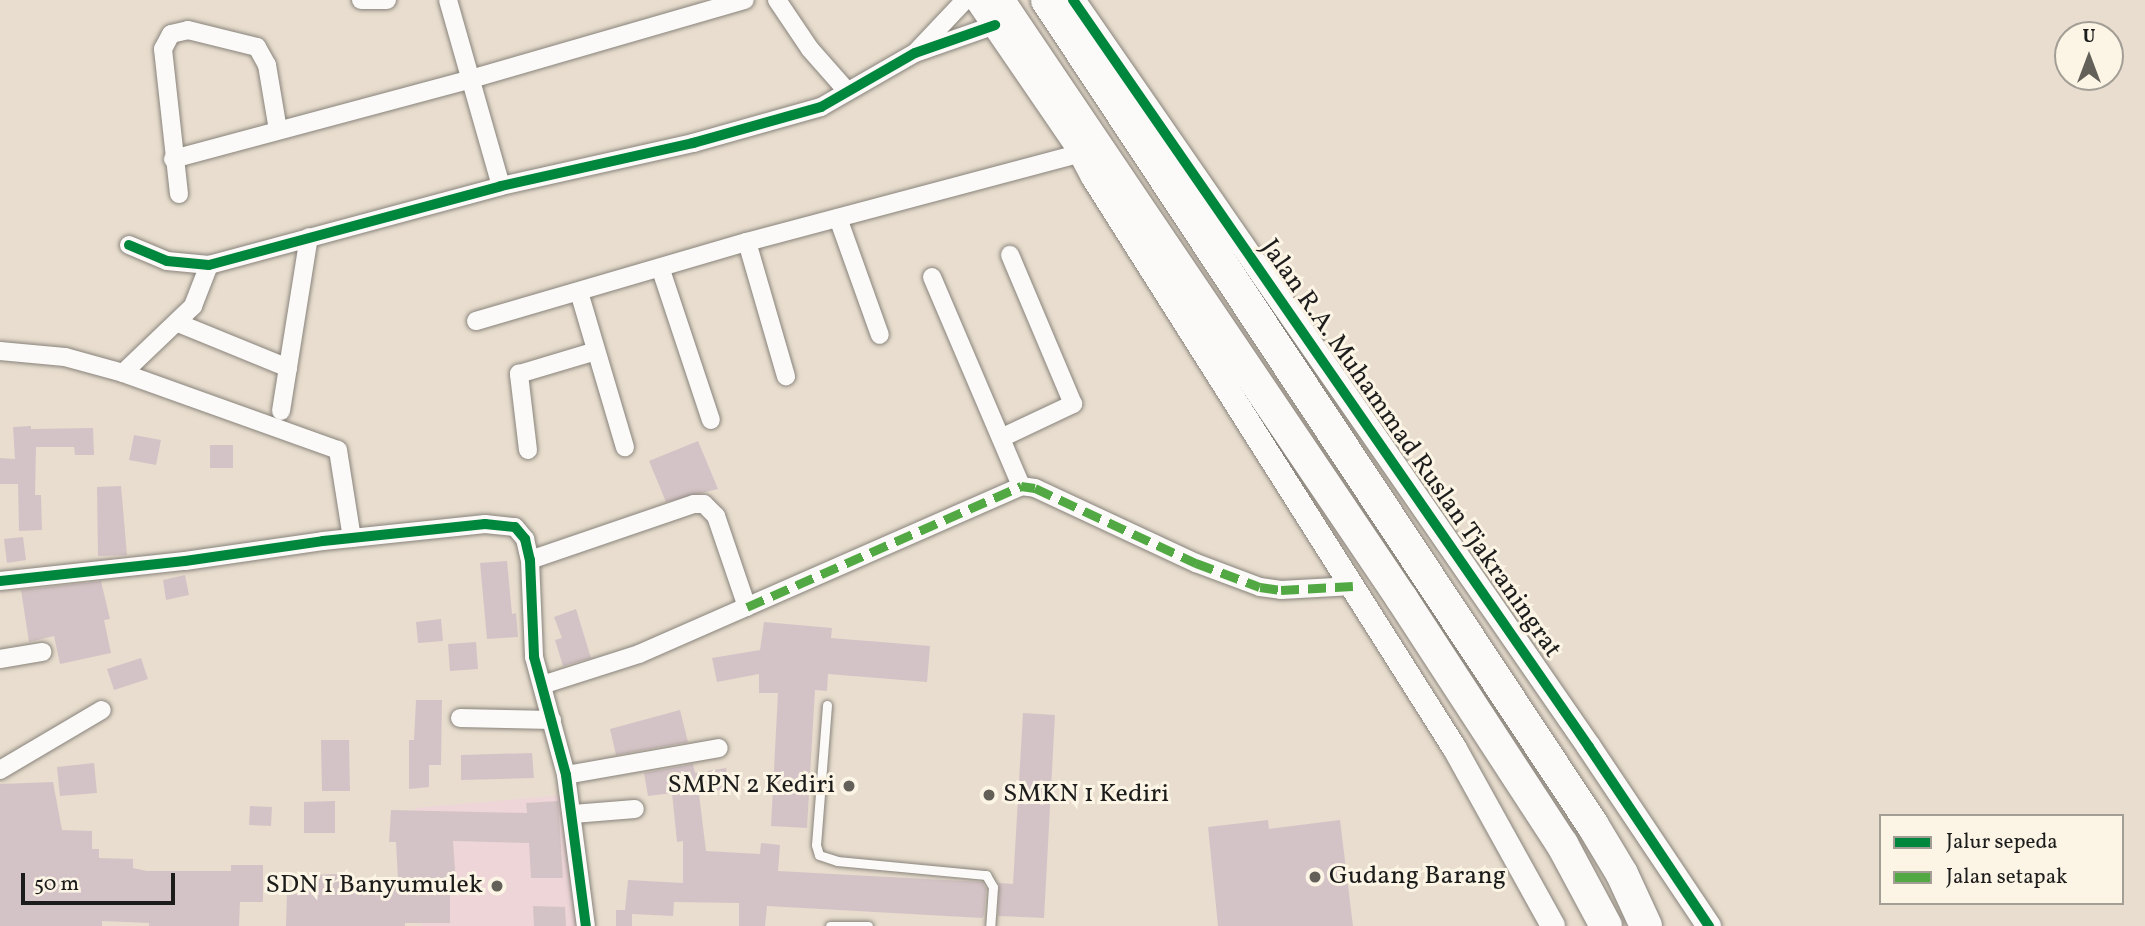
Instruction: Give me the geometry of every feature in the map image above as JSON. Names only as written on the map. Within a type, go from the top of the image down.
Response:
[{"type":"highway","name":"Jalan R.A. Muhammad Ruslan Tjakraningrat","points":[[1054,0],[1085,55],[1592,824],[1622,874],[1646,926]]},
{"type":"highway","points":[[996,13],[1026,45],[1054,82],[1539,809],[1606,926]]},
{"type":"highway","points":[[1085,55],[1145,106]]},
{"type":"highway","points":[[1054,82],[1078,148]]},
{"type":"street","points":[[361,0],[387,0]]},
{"type":"street","points":[[448,0],[501,186]]},
{"type":"street","points":[[173,159],[471,79],[745,0]]},
{"type":"street","points":[[777,0],[818,60],[847,91]]},
{"type":"street","points":[[915,53],[965,0]]},
{"type":"street","points":[[976,0],[996,13],[1455,749],[1553,926]]},
{"type":"street","name":"Jalan R.A. Muhammad Ruslan Tjakraningrat","points":[[1054,0],[1145,106],[1596,758],[1709,926]]},
{"type":"street","points":[[129,246],[167,261],[209,265],[501,186],[780,120],[821,107],[915,53],[996,13]]},
{"type":"street","points":[[179,194],[173,159],[163,48],[167,37],[188,30],[257,47],[267,65],[278,130]]},
{"type":"street","points":[[476,321],[1078,148]]},
{"type":"street","points":[[838,218],[880,335]]},
{"type":"street","points":[[281,411],[309,237]]},
{"type":"street","points":[[747,242],[786,376]]},
{"type":"street","points":[[1001,438],[1073,404],[1010,255]]},
{"type":"street","points":[[123,373],[178,323],[200,293],[209,265]]},
{"type":"street","points":[[661,270],[711,420]]},
{"type":"street","points":[[932,277],[1021,486]]},
{"type":"street","points":[[579,292],[625,447]]},
{"type":"street","points":[[178,323],[288,368]]},
{"type":"street","points":[[0,351],[65,357],[123,373],[338,450],[352,538]]},
{"type":"street","points":[[528,450],[519,374],[596,351]]},
{"type":"street","points":[[542,685],[639,654],[1021,486],[1035,488],[1196,563],[1260,587],[1281,590],[1353,586]]},
{"type":"street","points":[[530,561],[686,507],[704,504],[716,516],[747,607]]},
{"type":"street","points":[[0,581],[352,538],[508,525],[522,534],[530,561],[533,644],[566,775],[586,926]]},
{"type":"street","points":[[0,659],[42,652]]},
{"type":"street","points":[[0,770],[102,710]]},
{"type":"street","points":[[460,718],[552,720]]},
{"type":"street","points":[[566,775],[719,748]]},
{"type":"street","points":[[573,814],[635,808]]},
{"type":"lane","points":[[827,705],[816,845],[819,855],[837,861],[986,876],[993,887],[990,926]]},
{"type":"lane","points":[[830,926],[868,926]]},
{"type":"shaded area","name":"SDN 1 Banyumulek","points":[[563,795],[580,926],[422,926],[415,808]]},
{"type":"building","points":[[31,426],[31,429],[93,428],[94,455],[75,455],[74,447],[36,447],[35,495],[41,495],[42,530],[19,531],[18,484],[0,484],[0,458],[15,459],[13,427]]},
{"type":"building","points":[[134,435],[161,440],[156,465],[129,460]]},
{"type":"building","points":[[698,441],[718,489],[666,502],[649,461]]},
{"type":"building","points":[[210,445],[233,445],[233,468],[210,468]]},
{"type":"building","points":[[121,486],[127,555],[98,556],[97,487]]},
{"type":"building","points":[[23,537],[26,560],[7,563],[4,539]]},
{"type":"building","points":[[507,561],[512,614],[516,613],[518,637],[487,639],[480,563]]},
{"type":"building","points":[[185,575],[189,595],[166,600],[163,580]]},
{"type":"building","points":[[101,581],[110,619],[104,620],[111,653],[60,664],[54,636],[29,642],[21,590]]},
{"type":"building","points":[[576,609],[591,658],[563,666],[555,640],[562,638],[554,617]]},
{"type":"building","points":[[441,619],[443,641],[418,643],[416,622]]},
{"type":"building","points":[[764,622],[832,628],[831,638],[930,646],[927,682],[828,674],[827,691],[815,690],[807,828],[771,826],[778,693],[759,693],[759,674],[717,682],[712,658],[760,650]]},
{"type":"building","points":[[476,642],[478,669],[450,671],[448,644]]},
{"type":"building","points":[[141,658],[148,679],[114,690],[107,669]]},
{"type":"building","points":[[416,700],[442,700],[441,765],[429,765],[429,787],[409,789],[409,740],[414,740]]},
{"type":"building","points":[[680,710],[688,742],[616,755],[610,729]]},
{"type":"building","points":[[1023,713],[1055,715],[1044,918],[998,916],[999,883],[1013,884]]},
{"type":"building","points":[[321,740],[349,740],[350,791],[322,791]]},
{"type":"building","points":[[532,753],[534,778],[461,780],[461,755]]},
{"type":"building","points":[[94,763],[97,793],[60,796],[57,767]]},
{"type":"building","points":[[693,764],[695,773],[726,768],[730,788],[699,794],[706,851],[760,854],[761,843],[780,845],[778,871],[982,882],[986,889],[984,915],[982,918],[767,906],[765,926],[739,926],[739,903],[674,902],[673,916],[632,914],[632,926],[616,926],[616,910],[625,910],[628,880],[683,883],[683,841],[677,842],[672,793],[648,796],[644,773]]},
{"type":"building","points":[[53,782],[62,830],[92,831],[92,849],[99,849],[99,858],[133,859],[133,868],[147,871],[231,871],[231,865],[263,865],[263,902],[240,902],[239,926],[149,926],[149,923],[102,921],[102,926],[0,926],[0,784]]},
{"type":"building","points":[[335,801],[335,833],[304,833],[304,802]]},
{"type":"building","points":[[558,801],[563,878],[531,878],[529,843],[453,841],[456,883],[450,883],[450,923],[405,923],[405,926],[286,926],[287,893],[308,894],[308,875],[338,874],[339,879],[398,879],[396,842],[389,842],[391,810],[527,813],[526,803]]},
{"type":"building","points":[[250,806],[272,807],[271,826],[249,825]]},
{"type":"building","points":[[1268,820],[1269,829],[1340,820],[1353,926],[1218,926],[1208,827]]},
{"type":"building","points":[[533,906],[565,907],[566,926],[534,926]]},
{"type":"marked path","points":[[747,607],[1021,486],[1035,488],[1196,563],[1260,587],[1281,590],[1353,586]]},
{"type":"cycle path","points":[[1073,0],[1589,747],[1709,926]]},
{"type":"cycle path","points":[[129,245],[167,261],[209,265],[501,186],[693,143],[821,107],[915,53],[995,25]]},
{"type":"cycle path","points":[[0,581],[485,524],[515,527],[525,539],[530,560],[534,657],[566,775],[586,926]]},
{"type":"place","name":"SMPN 2 Kediri","points":[[849,786]]},
{"type":"place","name":"SMKN 1 Kediri","points":[[989,795]]},
{"type":"place","name":"Gudang Barang","points":[[1315,877]]},
{"type":"place","name":"SDN 1 Banyumulek","points":[[497,886]]}]
